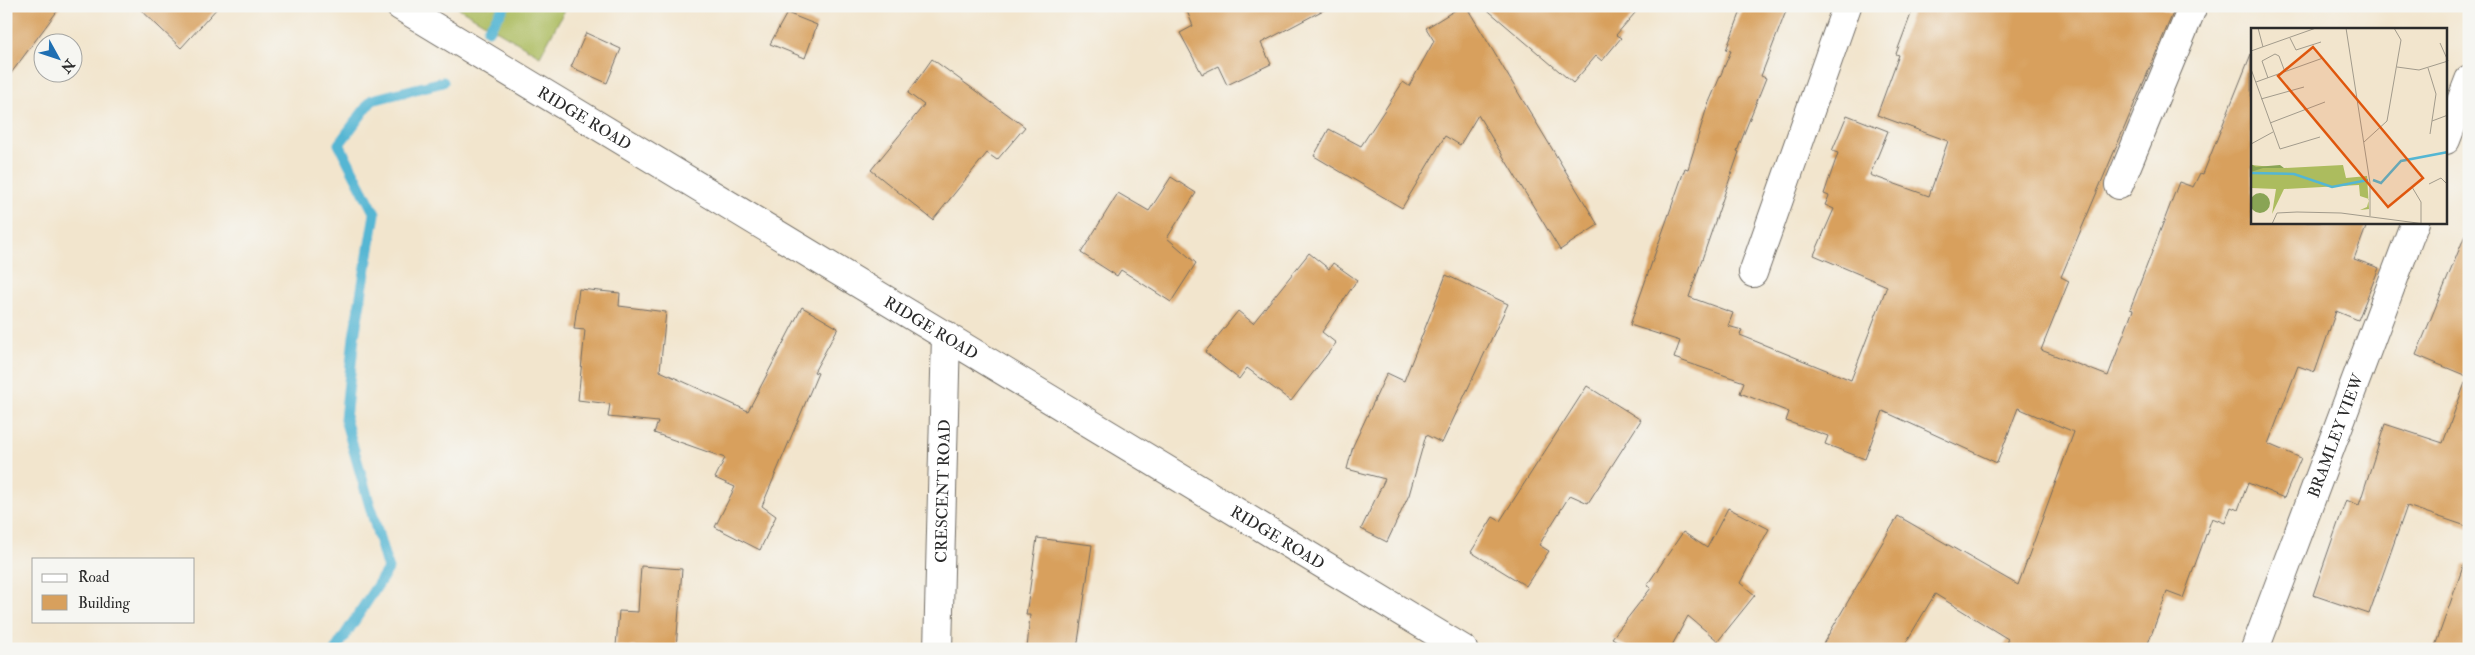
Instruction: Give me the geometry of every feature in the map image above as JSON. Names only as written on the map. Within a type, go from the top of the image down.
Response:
[{"type":"street","name":"RIDGE ROAD","points":[[400,6],[517,79],[946,335],[1463,649]]},
{"type":"street","points":[[1752,273],[1847,6]]},
{"type":"street","points":[[2119,185],[2192,6]]},
{"type":"street","points":[[2448,137],[2463,111],[2469,80]]},
{"type":"street","name":"BRAMLEY VIEW","points":[[2255,649],[2414,224]]},
{"type":"street","name":"CRESCENT ROAD","points":[[938,649],[946,335]]},
{"type":"green space","points":[[455,6],[567,6],[540,56]]},
{"type":"building","points":[[6,6],[61,6],[42,32],[32,32],[32,45],[6,80]]},
{"type":"building","points":[[137,6],[219,6],[181,48]]},
{"type":"building","points":[[1185,6],[1331,6],[1261,43],[1271,64],[1227,85],[1218,66],[1202,74],[1180,33],[1193,26]]},
{"type":"building","points":[[1462,6],[1466,6],[1598,225],[1560,250],[1478,115],[1460,145],[1445,136],[1402,208],[1314,156],[1329,129],[1361,146],[1403,82],[1409,86],[1434,41],[1426,28]]},
{"type":"building","points":[[1483,6],[1641,6],[1616,35],[1621,38],[1602,61],[1596,56],[1573,83]]},
{"type":"building","points":[[1743,6],[1788,6],[1761,76],[1766,78],[1737,151],[1739,152],[1689,297],[1733,313],[1728,326],[1742,330],[1740,335],[1851,380],[1887,286],[1814,255],[1834,209],[1825,205],[1829,196],[1824,194],[1838,153],[1832,151],[1847,115],[1888,131],[1870,175],[1929,196],[1948,141],[1877,115],[1899,55],[1896,54],[1914,6],[2158,6],[2173,13],[2061,277],[2069,281],[2041,350],[2108,376],[2133,310],[2130,309],[2179,182],[2193,187],[2200,173],[2203,174],[2251,54],[2251,224],[2367,224],[2354,259],[2379,268],[2358,320],[2336,311],[2315,372],[2298,366],[2268,444],[2301,458],[2284,498],[2248,483],[2238,510],[2231,507],[2225,523],[2212,518],[2183,598],[2167,592],[2146,649],[2002,649],[2008,639],[1935,594],[1902,649],[1820,649],[1898,516],[2018,585],[2074,432],[2018,408],[1997,463],[1883,411],[1865,459],[1825,444],[1828,436],[1786,421],[1789,412],[1740,393],[1744,382],[1674,358],[1680,341],[1630,325],[1685,168],[1688,169],[1707,107],[1731,51],[1726,50]]},
{"type":"building","points":[[787,13],[817,25],[805,58],[770,44]]},
{"type":"building","points":[[586,33],[621,49],[607,83],[571,67]]},
{"type":"building","points":[[932,59],[1025,127],[997,160],[987,153],[933,220],[871,170],[924,105],[908,93]]},
{"type":"building","points":[[1171,177],[1196,193],[1167,238],[1196,263],[1171,302],[1121,270],[1117,276],[1081,253],[1118,193],[1149,211]]},
{"type":"building","points":[[2469,228],[2469,377],[2416,355]]},
{"type":"building","points":[[1309,253],[1329,269],[1333,263],[1357,280],[1322,332],[1336,343],[1291,401],[1247,368],[1239,379],[1205,352],[1238,311],[1253,323]]},
{"type":"building","points":[[1446,275],[1508,304],[1442,443],[1426,435],[1409,495],[1387,542],[1361,529],[1385,479],[1347,469],[1353,446],[1387,373],[1404,381]]},
{"type":"building","points":[[579,289],[620,293],[619,306],[666,312],[660,371],[748,411],[802,307],[838,328],[814,372],[818,373],[762,506],[776,516],[760,550],[715,527],[735,487],[715,478],[725,458],[654,433],[658,422],[608,417],[610,404],[578,400],[585,330],[574,329]]},
{"type":"building","points":[[2465,383],[2469,383],[2469,527],[2407,506],[2369,614],[2313,595],[2346,500],[2359,505],[2385,424],[2443,443]]},
{"type":"building","points":[[1587,386],[1641,420],[1588,503],[1570,495],[1539,545],[1549,551],[1526,586],[1471,552],[1493,517],[1500,521]]},
{"type":"building","points":[[1728,508],[1769,529],[1740,583],[1755,595],[1718,641],[1688,616],[1670,649],[1630,649],[1612,638],[1651,588],[1647,585],[1683,532],[1707,548]]},
{"type":"building","points":[[1037,538],[1092,545],[1077,649],[1027,649],[1030,615],[1026,615]]},
{"type":"building","points":[[2464,564],[2469,564],[2469,649],[2434,649]]},
{"type":"building","points":[[641,566],[682,569],[676,649],[616,646],[619,611],[638,612]]},
{"type":"waterway","points":[[488,30],[505,6]]},
{"type":"waterway","points":[[336,649],[388,569],[345,419],[354,337],[375,214],[339,144],[372,100],[443,82]]}]
